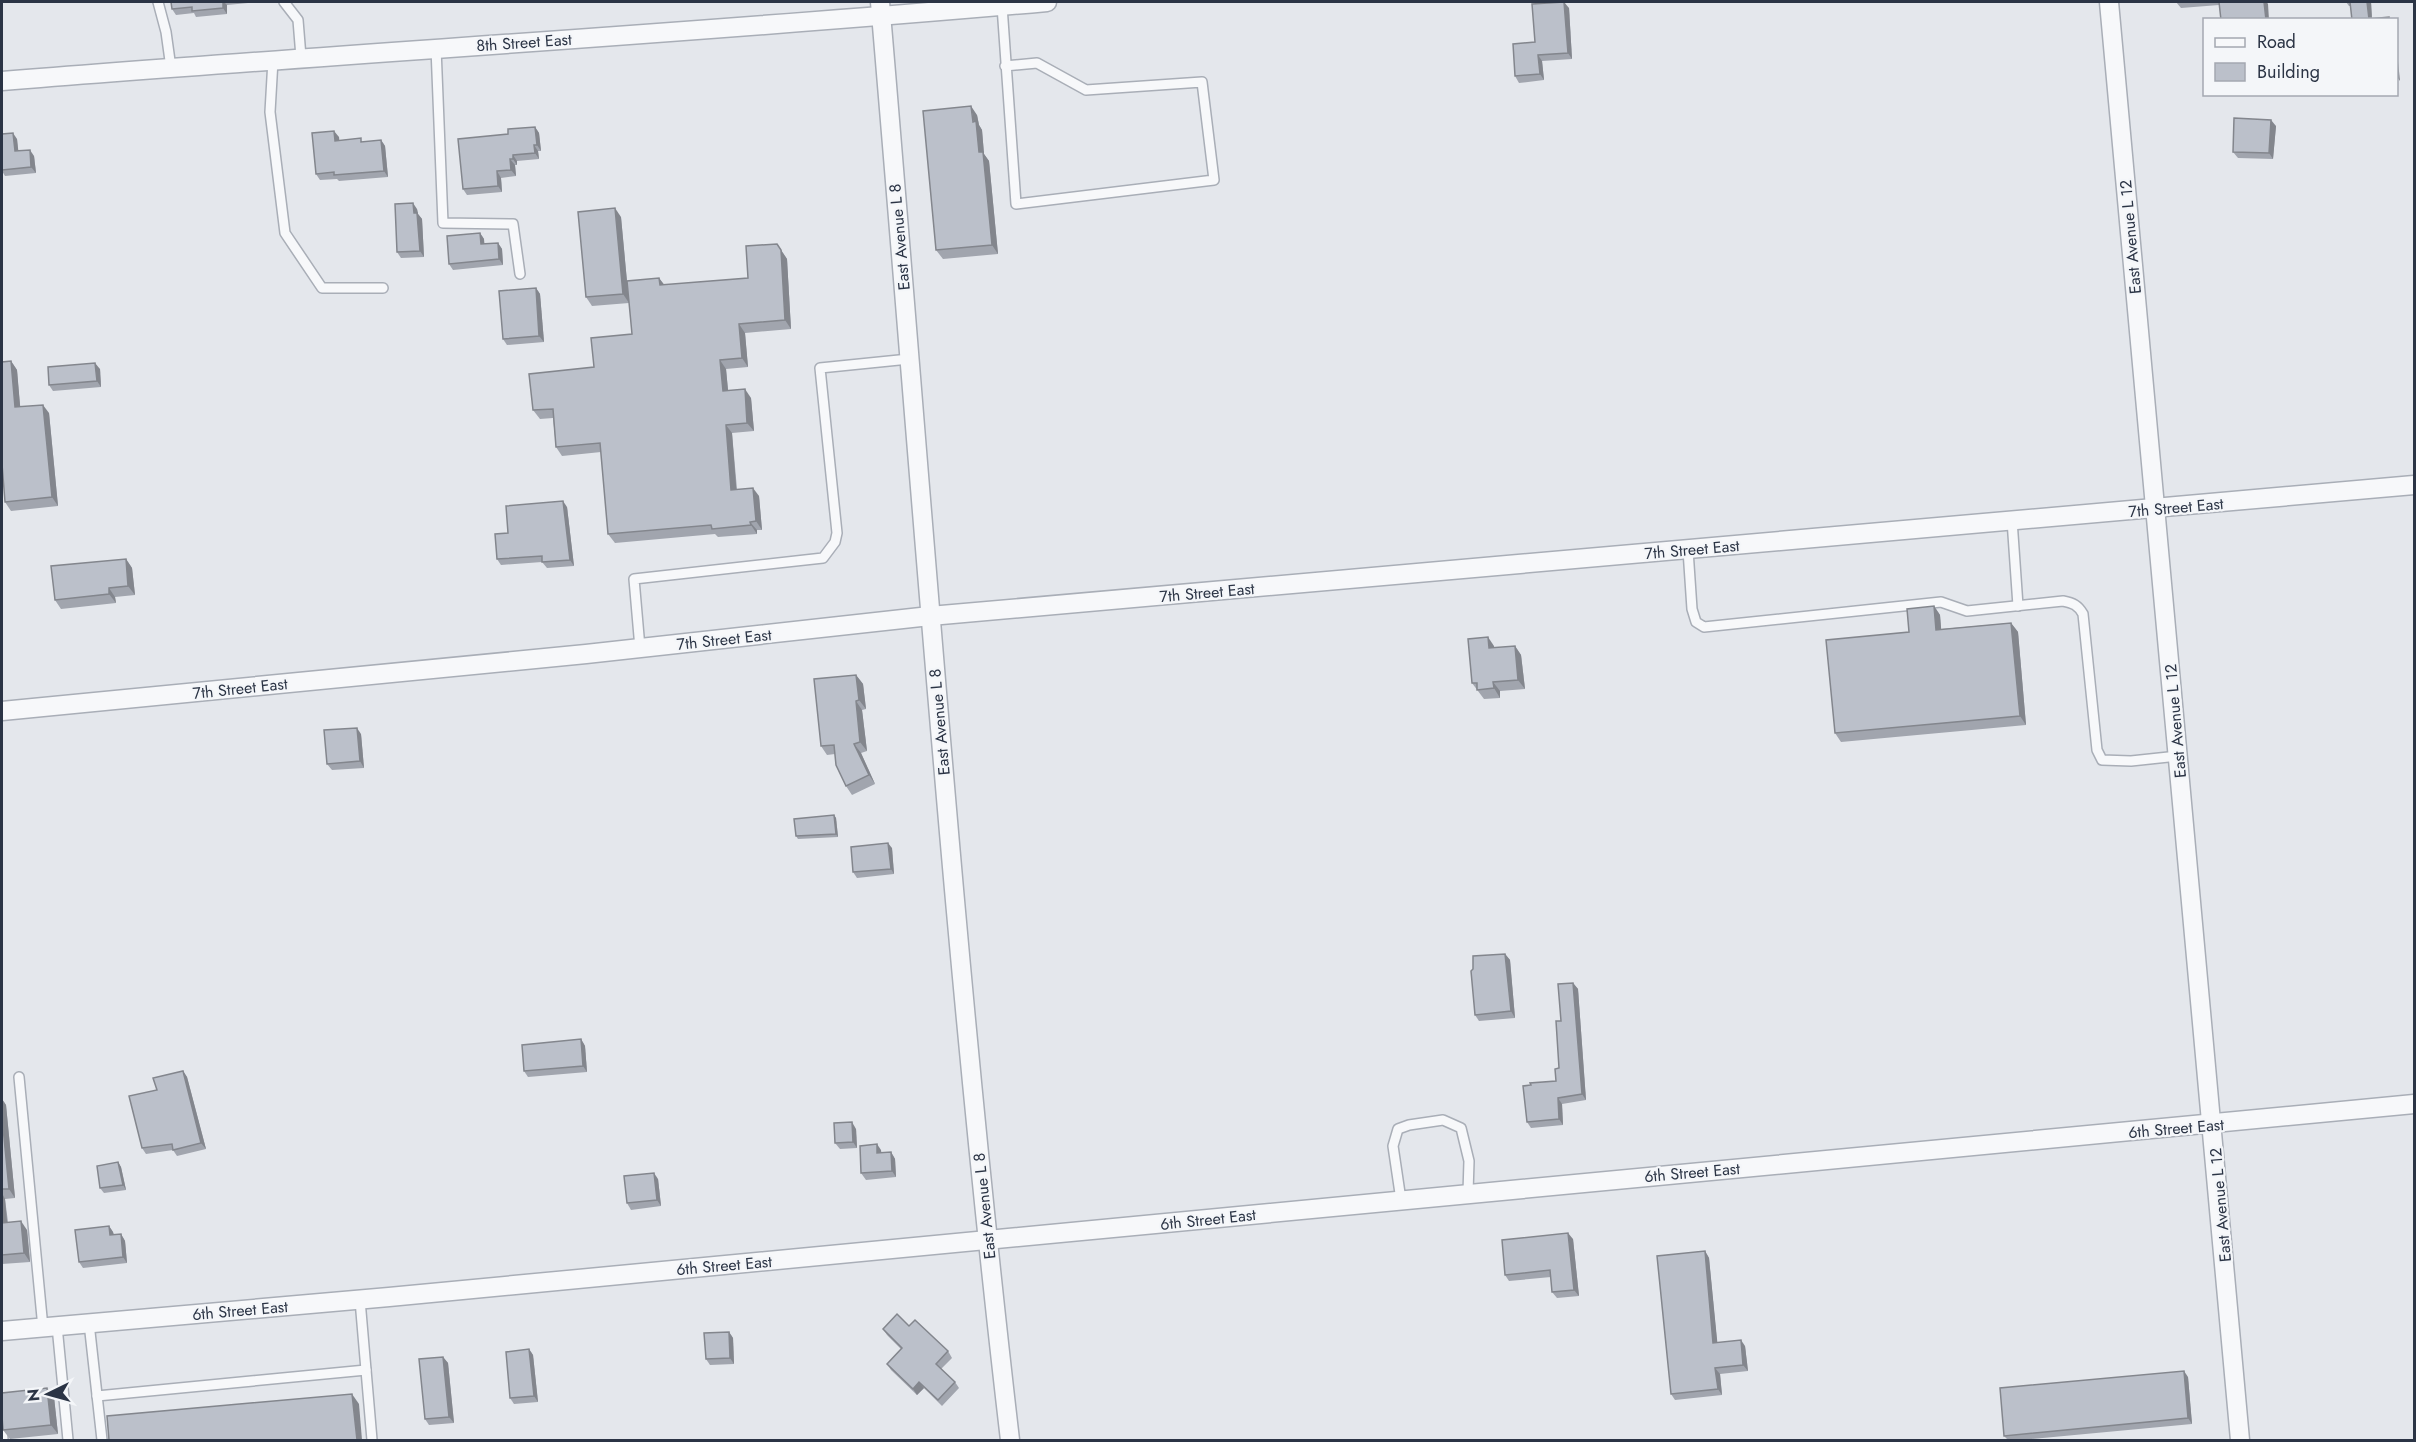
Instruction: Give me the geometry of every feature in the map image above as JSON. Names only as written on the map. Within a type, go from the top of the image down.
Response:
[{"type":"street","name":"8th Street East","points":[[2,81],[436,48],[881,9],[1002,6],[1047,2]]},
{"type":"street","name":"East Avenue L 12","points":[[2109,2],[2241,1440]]},
{"type":"street","name":"East Avenue L 8","points":[[881,9],[930,616],[987,1240],[1010,1440]]},
{"type":"street","name":"7th Street East","points":[[2,711],[640,648],[930,616],[2415,485]]},
{"type":"street","name":"6th Street East","points":[[2,1331],[360,1300],[2415,1104]]},
{"type":"lane","points":[[158,2],[166,32],[171,68]]},
{"type":"lane","points":[[284,2],[298,20],[301,57]]},
{"type":"lane","points":[[1002,6],[1005,66],[1016,204],[1214,180],[1202,82],[1086,90],[1037,63],[1005,66]]},
{"type":"lane","points":[[436,48],[443,223],[513,224],[520,274]]},
{"type":"lane","points":[[273,60],[270,112],[285,233],[322,288],[383,288]]},
{"type":"lane","points":[[640,648],[634,579],[823,558],[831,550],[837,533],[820,368],[909,359]]},
{"type":"lane","points":[[2012,520],[2018,606]]},
{"type":"lane","points":[[1688,550],[1692,609],[1696,622],[1704,627],[1941,602],[1967,611],[2072,603],[2080,608],[2083,614],[2097,750],[2102,760],[2131,761],[2178,756]]},
{"type":"lane","points":[[19,1077],[50,1327],[69,1440]]},
{"type":"lane","points":[[1401,1200],[1393,1146],[1398,1129],[1443,1120],[1461,1128],[1469,1161],[1468,1193]]},
{"type":"lane","points":[[360,1300],[372,1440]]},
{"type":"lane","points":[[89,1323],[102,1440]]},
{"type":"lane","points":[[97,1396],[366,1370]]},
{"type":"lane","points":[[2,1425],[3,1440]]},
{"type":"building","points":[[171,2],[223,2],[223,8],[192,11],[192,7],[172,9]]},
{"type":"building","points":[[1564,2],[1568,53],[1538,55],[1540,74],[1515,76],[1513,44],[1535,42],[1532,4]]},
{"type":"building","points":[[2219,2],[2264,2],[2266,18],[2221,18]]},
{"type":"building","points":[[2350,2],[2367,2],[2369,18],[2352,18]]},
{"type":"building","points":[[971,106],[973,122],[976,121],[979,152],[983,152],[992,245],[936,250],[923,111]]},
{"type":"building","points":[[2234,118],[2271,120],[2269,153],[2233,152]]},
{"type":"building","points":[[535,127],[537,145],[534,145],[535,153],[513,155],[513,159],[510,159],[511,170],[497,171],[498,186],[463,189],[458,139],[508,134],[508,129]]},
{"type":"building","points":[[334,131],[335,141],[361,138],[361,142],[381,140],[384,171],[316,174],[312,133]]},
{"type":"building","points":[[13,133],[15,151],[30,150],[31,167],[2,170],[2,134]]},
{"type":"building","points":[[413,203],[414,213],[417,213],[420,251],[397,252],[395,204]]},
{"type":"building","points":[[615,208],[623,294],[586,297],[578,212]]},
{"type":"building","points":[[480,233],[481,244],[498,243],[499,259],[449,264],[447,236]]},
{"type":"building","points":[[777,244],[781,250],[785,320],[739,324],[742,358],[720,360],[723,391],[745,389],[747,423],[726,425],[731,490],[753,488],[756,521],[750,522],[751,525],[712,529],[711,525],[608,534],[600,443],[556,447],[553,409],[533,410],[529,374],[594,367],[591,338],[632,334],[627,281],[659,278],[660,285],[748,278],[746,246]]},
{"type":"building","points":[[536,288],[539,336],[503,339],[499,291]]},
{"type":"building","points":[[11,361],[15,407],[43,405],[52,497],[5,502],[2,464],[2,362]]},
{"type":"building","points":[[95,363],[97,381],[49,385],[48,367]]},
{"type":"building","points":[[563,501],[570,560],[542,562],[542,556],[497,559],[495,534],[508,533],[506,506]]},
{"type":"building","points":[[126,559],[128,586],[109,588],[109,594],[55,600],[51,566]]},
{"type":"building","points":[[1934,606],[1936,630],[2011,623],[2020,716],[1835,733],[1826,640],[1909,632],[1907,609]]},
{"type":"building","points":[[1488,637],[1489,648],[1515,646],[1518,680],[1493,682],[1494,688],[1477,690],[1477,683],[1472,683],[1468,639]]},
{"type":"building","points":[[856,675],[860,742],[854,744],[869,775],[846,786],[836,765],[834,745],[821,746],[814,679]]},
{"type":"building","points":[[357,728],[360,761],[327,764],[324,730]]},
{"type":"building","points":[[834,815],[836,834],[796,836],[794,819]]},
{"type":"building","points":[[888,843],[891,869],[853,872],[851,847]]},
{"type":"building","points":[[1505,954],[1511,1011],[1475,1015],[1471,971],[1473,956]]},
{"type":"building","points":[[1573,983],[1582,1094],[1558,1098],[1559,1119],[1527,1122],[1523,1086],[1531,1085],[1530,1083],[1556,1081],[1555,1069],[1559,1068],[1556,1021],[1561,1021],[1558,984]]},
{"type":"building","points":[[581,1039],[583,1066],[524,1071],[522,1045]]},
{"type":"building","points":[[183,1071],[201,1143],[173,1150],[172,1144],[142,1148],[129,1096],[157,1090],[153,1078]]},
{"type":"building","points":[[2,1117],[9,1189],[2,1189]]},
{"type":"building","points":[[852,1122],[853,1142],[835,1143],[834,1123]]},
{"type":"building","points":[[877,1144],[877,1153],[891,1152],[892,1171],[861,1173],[860,1146]]},
{"type":"building","points":[[118,1162],[123,1185],[100,1188],[97,1166]]},
{"type":"building","points":[[654,1173],[657,1200],[627,1203],[624,1176]]},
{"type":"building","points":[[21,1221],[24,1253],[2,1255],[2,1223]]},
{"type":"building","points":[[109,1226],[110,1235],[121,1234],[123,1257],[79,1262],[75,1230]]},
{"type":"building","points":[[1568,1233],[1574,1290],[1552,1292],[1550,1270],[1505,1275],[1502,1240]]},
{"type":"building","points":[[1705,1251],[1713,1343],[1741,1340],[1743,1365],[1715,1368],[1718,1389],[1671,1394],[1657,1256]]},
{"type":"building","points":[[897,1314],[909,1326],[915,1320],[948,1351],[936,1364],[955,1382],[938,1400],[919,1382],[913,1389],[887,1364],[902,1348],[883,1329]]},
{"type":"building","points":[[729,1332],[730,1358],[706,1359],[704,1333]]},
{"type":"building","points":[[529,1349],[534,1396],[510,1398],[506,1352]]},
{"type":"building","points":[[443,1357],[449,1417],[425,1419],[419,1359]]},
{"type":"building","points":[[2184,1371],[2188,1418],[2004,1436],[2000,1388]]},
{"type":"building","points":[[47,1388],[51,1425],[3,1430],[2,1393]]},
{"type":"building","points":[[352,1394],[357,1440],[109,1440],[107,1416]]}]
